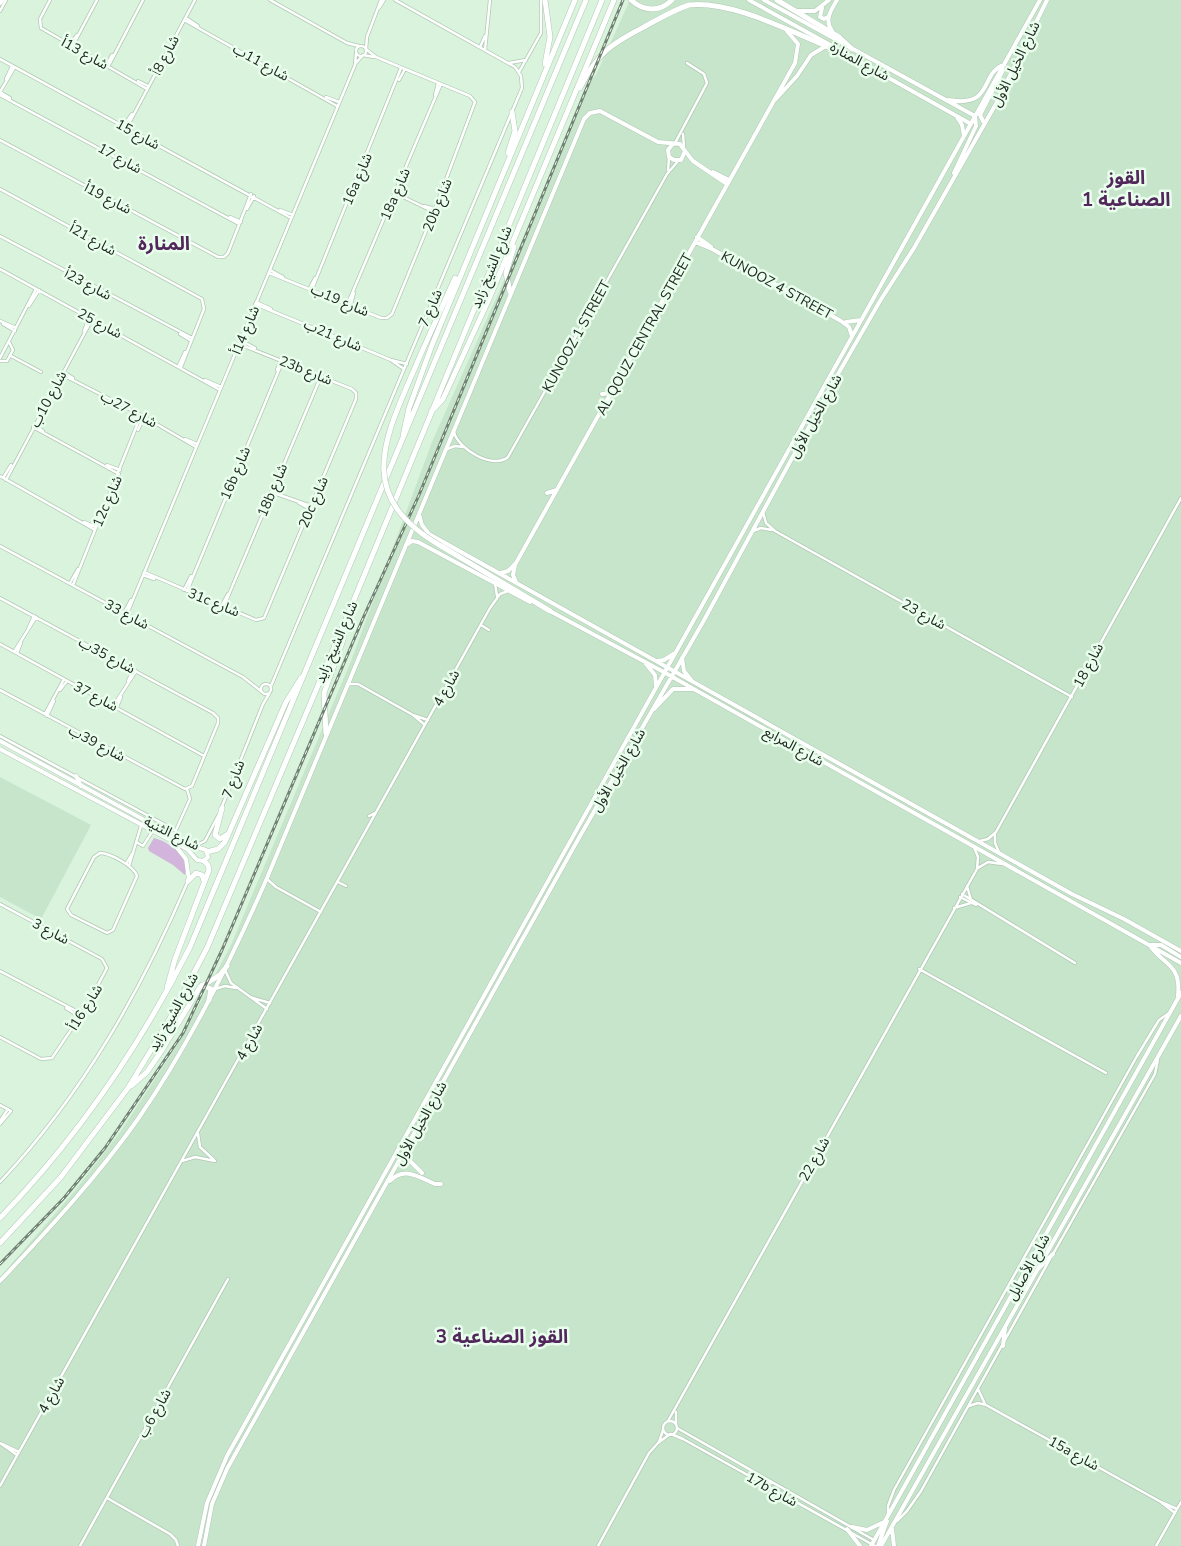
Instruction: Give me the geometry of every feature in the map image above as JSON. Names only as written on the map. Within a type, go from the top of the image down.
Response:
[{"type":"highway","points":[[542,77],[550,37],[546,0]]},
{"type":"highway","points":[[402,442],[407,414],[417,383],[462,267],[575,0]]},
{"type":"highway","name":"شارع الشيخ زايد","points":[[0,1218],[44,1169],[88,1114],[133,1049],[201,924],[586,0]]},
{"type":"highway","name":"شارع الشيخ زايد","points":[[0,1243],[61,1177],[128,1088],[178,1004],[211,939],[344,624],[602,0]]},
{"type":"highway","points":[[431,413],[443,399],[522,220],[614,0]]},
{"type":"highway","points":[[632,0],[640,7],[654,9],[662,7],[672,0]]},
{"type":"highway","points":[[777,0],[837,36],[852,49]]},
{"type":"highway","points":[[567,112],[590,67],[602,52],[617,41],[684,7],[706,3],[724,4],[744,9],[847,54]]},
{"type":"highway","points":[[507,161],[515,131],[512,112]]},
{"type":"highway","points":[[510,292],[506,270],[522,220]]},
{"type":"highway","points":[[462,267],[445,298],[388,435],[384,454],[384,474],[391,499],[401,515],[420,534],[550,611]]},
{"type":"highway","points":[[326,734],[324,693],[343,640],[344,624]]},
{"type":"highway","points":[[207,852],[218,849],[223,845],[288,696],[305,674]]},
{"type":"highway","points":[[222,808],[216,836],[223,838],[230,828]]},
{"type":"highway","points":[[166,991],[174,958],[209,869],[204,861]]},
{"type":"highway","points":[[188,881],[192,875],[198,873],[203,876],[205,882]]},
{"type":"highway","points":[[128,1088],[142,1076],[162,1050],[202,985],[220,975],[226,968]]},
{"type":"highway","points":[[202,985],[211,989],[209,1000]]},
{"type":"main road","name":"شارع المنارة","points":[[749,0],[971,124]]},
{"type":"main road","name":"شارع المنارة","points":[[764,0],[975,116]]},
{"type":"main road","points":[[828,17],[824,19],[820,17],[822,8],[829,0]]},
{"type":"main road","points":[[837,0],[828,17],[829,27],[837,36]]},
{"type":"main road","name":"شارع الخيل الأول","points":[[198,1546],[206,1503],[224,1463],[1040,0]]},
{"type":"main road","name":"شارع الخيل الأول","points":[[204,1546],[212,1504],[227,1469],[880,301],[914,248],[988,118],[1047,0]]},
{"type":"main road","points":[[793,10],[808,12],[822,8]]},
{"type":"main road","name":"AL QOUZ CENTRAL STREET","points":[[516,563],[795,63],[798,52],[795,39],[783,27]]},
{"type":"main road","name":"AL QOUZ CENTRAL STREET","points":[[770,105],[796,76],[811,55],[826,46]]},
{"type":"main road","points":[[944,99],[963,102],[975,98],[984,90],[997,68],[1004,65]]},
{"type":"main road","points":[[983,121],[980,116],[1001,76],[1004,65]]},
{"type":"main road","points":[[0,1281],[70,1205],[127,1134],[178,1055],[226,968],[263,888],[510,292],[584,119],[594,111],[602,112],[658,142],[680,144],[695,162],[728,182]]},
{"type":"main road","points":[[956,116],[962,125],[964,137]]},
{"type":"main road","points":[[954,178],[958,163],[977,124],[975,116]]},
{"type":"main road","points":[[971,124],[977,124],[988,118]]},
{"type":"main road","points":[[658,142],[674,160],[695,162]]},
{"type":"main road","points":[[669,156],[673,144]]},
{"type":"main road","points":[[680,160],[684,149]]},
{"type":"main road","name":"KUNOOZ 4 STREET","points":[[697,237],[712,249]]},
{"type":"main road","name":"KUNOOZ 4 STREET","points":[[695,242],[712,249],[842,321],[850,323],[862,320]]},
{"type":"main road","name":"KUNOOZ 4 STREET","points":[[842,321],[850,329],[852,338]]},
{"type":"main road","points":[[639,329],[644,332]]},
{"type":"main road","points":[[602,394],[611,393]]},
{"type":"main road","points":[[547,493],[557,490]]},
{"type":"main road","points":[[419,512],[422,525],[429,534]]},
{"type":"main road","points":[[404,546],[412,541],[420,543],[421,535],[429,534]]},
{"type":"main road","name":"شارع المرابع","points":[[429,534],[1000,854],[1181,952]]},
{"type":"main road","name":"شارع المرابع","points":[[420,543],[641,659],[1181,963]]},
{"type":"main road","points":[[499,573],[508,571],[516,563]]},
{"type":"main road","points":[[516,563],[513,577],[518,584]]},
{"type":"main road","points":[[654,661],[664,660],[677,652]]},
{"type":"main road","points":[[682,657],[684,670],[693,683]]},
{"type":"main road","points":[[641,659],[654,673],[656,687]]},
{"type":"main road","points":[[652,710],[673,689],[682,687],[695,690]]},
{"type":"main road","name":"شارع الثنية","points":[[0,741],[181,840],[207,852],[208,857],[204,861],[197,860],[191,852],[0,749]]},
{"type":"main road","points":[[41,764],[50,762]]},
{"type":"main road","points":[[76,776],[81,786]]},
{"type":"main road","points":[[172,843],[186,859],[189,870],[188,881]]},
{"type":"main road","points":[[1167,943],[1181,947]]},
{"type":"main road","points":[[1150,945],[1161,945],[1181,957]]},
{"type":"main road","points":[[1150,945],[1175,970],[1179,985],[1177,999]]},
{"type":"main road","name":"شارع الأصايل","points":[[877,1545],[887,1519],[1181,993]]},
{"type":"main road","points":[[1181,1010],[1181,1017]]},
{"type":"main road","name":"شارع الأصايل","points":[[877,1545],[896,1521],[1181,1017]]},
{"type":"main road","points":[[408,1145],[409,1160],[422,1173]]},
{"type":"main road","points":[[385,1187],[396,1176],[404,1173],[440,1184]]},
{"type":"main road","points":[[1037,1270],[1053,1254]]},
{"type":"main road","points":[[1003,1346],[1006,1326]]},
{"type":"main road","points":[[852,1527],[871,1529],[887,1519]]},
{"type":"main road","points":[[892,1526],[894,1546]]},
{"type":"main road","points":[[847,1529],[860,1546]]},
{"type":"street","points":[[0,12],[6,0]]},
{"type":"street","name":"شارع 13أ","points":[[50,0],[39,23],[43,29],[147,87]]},
{"type":"street","points":[[72,45],[96,0]]},
{"type":"street","points":[[108,65],[143,0]]},
{"type":"street","name":"شارع 8أ","points":[[126,126],[195,0]]},
{"type":"street","points":[[270,0],[348,43],[366,49],[376,57]]},
{"type":"street","points":[[366,49],[367,37],[382,0]]},
{"type":"street","points":[[395,0],[480,47],[519,72],[542,30],[541,0]]},
{"type":"street","points":[[485,50],[490,0]]},
{"type":"street","name":"شارع 11ب","points":[[184,19],[338,106]]},
{"type":"street","points":[[480,47],[486,34]]},
{"type":"street","points":[[359,46],[367,37]]},
{"type":"street","points":[[348,43],[356,53],[376,57],[440,84]]},
{"type":"street","name":"شارع 14أ","points":[[355,65],[359,46]]},
{"type":"street","name":"شارع 14أ","points":[[126,614],[339,102],[355,65],[366,49]]},
{"type":"street","name":"شارع 15","points":[[0,59],[292,216]]},
{"type":"street","points":[[507,63],[527,59]]},
{"type":"street","points":[[673,144],[683,131],[707,82],[704,74],[687,63]]},
{"type":"street","points":[[0,93],[13,66]]},
{"type":"street","name":"16a شارع","points":[[311,288],[403,68]]},
{"type":"street","name":"شارع 7","points":[[194,846],[205,841],[222,808],[263,704],[269,694],[274,674],[334,538],[522,88],[519,72]]},
{"type":"street","name":"20b شارع","points":[[392,314],[476,106],[475,100],[470,96],[440,84]]},
{"type":"street","name":"18a شارع","points":[[349,304],[440,84]]},
{"type":"street","name":"شارع 17","points":[[0,93],[240,223]]},
{"type":"street","name":"شارع 11ب","points":[[322,96],[339,102]]},
{"type":"street","points":[[683,131],[684,149]]},
{"type":"street","name":"شارع 19أ","points":[[0,140],[216,257],[223,257],[227,254],[240,223]]},
{"type":"street","name":"KUNOOZ 1 STREET","points":[[667,174],[669,156]]},
{"type":"street","name":"KUNOOZ 1 STREET","points":[[467,449],[492,462],[502,462],[508,457],[667,174],[680,160]]},
{"type":"street","name":"شارع 21أ","points":[[0,189],[200,298],[204,302],[204,309],[191,339]]},
{"type":"street","points":[[395,194],[435,210]]},
{"type":"street","points":[[240,223],[252,195]]},
{"type":"street","name":"شارع 23أ","points":[[0,236],[191,339]]},
{"type":"street","name":"شارع 25","points":[[0,269],[220,389]]},
{"type":"street","name":"شارع 19ب","points":[[269,271],[381,318],[387,318],[392,314]]},
{"type":"street","points":[[9,342],[13,350],[11,356],[8,360],[0,360],[9,342],[15,330],[37,289]]},
{"type":"street","name":"شارع 21ب","points":[[256,303],[391,360],[407,364]]},
{"type":"street","name":"شارع 10ب","points":[[3,478],[14,462],[91,318]]},
{"type":"street","points":[[0,322],[15,330]]},
{"type":"street","points":[[180,367],[191,339]]},
{"type":"street","name":"23b شارع","points":[[240,342],[353,390]]},
{"type":"street","points":[[11,356],[42,372]]},
{"type":"street","name":"16b شارع","points":[[186,591],[282,359]]},
{"type":"street","name":"شارع 21ب","points":[[391,360],[404,369]]},
{"type":"street","name":"شارع 27ب","points":[[62,373],[197,445]]},
{"type":"street","name":"18b شارع","points":[[223,606],[320,375]]},
{"type":"street","name":"20c شارع","points":[[266,614],[356,399],[353,390]]},
{"type":"street","name":"12c شارع","points":[[72,584],[143,416]]},
{"type":"street","points":[[33,426],[119,472]]},
{"type":"street","points":[[454,428],[456,438],[467,449]]},
{"type":"street","points":[[443,453],[455,446],[467,449]]},
{"type":"street","points":[[3,478],[96,528]]},
{"type":"street","points":[[271,491],[311,508]]},
{"type":"street","name":"شارع 18","points":[[996,832],[1181,498]]},
{"type":"street","points":[[763,510],[766,523],[775,531]]},
{"type":"street","points":[[751,532],[762,528],[775,531]]},
{"type":"street","name":"شارع 23","points":[[775,531],[1072,697]]},
{"type":"street","name":"شارع 33","points":[[0,546],[254,683],[262,692]]},
{"type":"street","name":"31c شارع","points":[[144,574],[256,620],[262,619],[266,614]]},
{"type":"street","points":[[494,583],[497,597]]},
{"type":"street","points":[[497,597],[509,591]]},
{"type":"street","name":"شارع 4","points":[[0,1486],[497,597]]},
{"type":"street","name":"شارع 35ب","points":[[0,598],[213,713],[218,718],[218,724],[205,755]]},
{"type":"street","points":[[16,652],[35,616]]},
{"type":"street","points":[[480,625],[489,630]]},
{"type":"street","name":"شارع 37","points":[[0,644],[205,755]]},
{"type":"street","points":[[115,706],[135,670]]},
{"type":"street","points":[[352,673],[358,684]]},
{"type":"street","name":"شارع 7","points":[[263,704],[262,692],[264,684],[274,674]]},
{"type":"street","points":[[46,715],[66,680]]},
{"type":"street","name":"شارع 33","points":[[254,683],[271,686]]},
{"type":"street","points":[[347,684],[358,684],[413,715],[425,725]]},
{"type":"street","name":"شارع 39ب","points":[[0,690],[181,788],[187,789]]},
{"type":"street","points":[[262,692],[269,694]]},
{"type":"street","points":[[413,715],[428,720]]},
{"type":"street","points":[[0,736],[176,830],[181,840]]},
{"type":"street","points":[[176,830],[190,799],[187,789],[193,784],[205,755]]},
{"type":"street","points":[[369,816],[377,813]]},
{"type":"street","points":[[127,865],[141,826]]},
{"type":"street","points":[[136,842],[143,846],[152,832]]},
{"type":"street","points":[[975,840],[985,840],[996,832]]},
{"type":"street","points":[[996,832],[996,846],[1000,854]]},
{"type":"street","points":[[973,846],[978,857],[977,869]]},
{"type":"street","points":[[104,853],[127,865],[136,872],[137,878],[123,903],[112,931],[104,932],[69,914],[68,906],[95,855],[104,853]]},
{"type":"street","points":[[977,869],[990,862],[1010,867]]},
{"type":"street","name":"شارع 22","points":[[663,1427],[676,1410],[686,1387],[919,969],[977,869]]},
{"type":"street","points":[[267,878],[276,888]]},
{"type":"street","points":[[0,1182],[46,1129],[108,1042],[146,974],[188,881]]},
{"type":"street","points":[[338,882],[346,886]]},
{"type":"street","points":[[967,885],[971,902]]},
{"type":"street","points":[[263,888],[268,886],[276,888],[321,912]]},
{"type":"street","points":[[961,896],[1075,963]]},
{"type":"street","points":[[953,909],[971,902]]},
{"type":"street","name":"شارع 3","points":[[0,904],[102,959]]},
{"type":"street","name":"شارع 16أ","points":[[0,1037],[43,1060],[50,1059],[55,1055],[106,973],[107,965],[102,959]]},
{"type":"street","points":[[226,968],[229,981],[267,1009]]},
{"type":"street","points":[[919,969],[1106,1073]]},
{"type":"street","points":[[0,971],[81,1015]]},
{"type":"street","points":[[215,989],[227,986],[238,989]]},
{"type":"street","points":[[250,997],[270,1003]]},
{"type":"street","points":[[887,1519],[888,1506],[894,1490],[1128,1072],[1159,1020],[1170,1013]]},
{"type":"street","points":[[896,1521],[907,1511],[921,1491],[978,1387],[1003,1346],[1154,1074],[1158,1056]]},
{"type":"street","points":[[0,1105],[9,1110],[0,1123]]},
{"type":"street","points":[[181,1162],[195,1157],[214,1161],[199,1145],[198,1132]]},
{"type":"street","name":"شارع 6ب","points":[[80,1546],[228,1279]]},
{"type":"street","points":[[978,1387],[986,1405]]},
{"type":"street","points":[[967,1407],[975,1404],[986,1405]]},
{"type":"street","name":"15a شارع","points":[[986,1405],[1161,1502],[1177,1509]]},
{"type":"street","name":"شارع 22","points":[[676,1410],[677,1426]]},
{"type":"street","name":"17b شارع","points":[[668,1421],[852,1527],[877,1545]]},
{"type":"street","points":[[598,1546],[647,1456],[677,1426]]},
{"type":"street","points":[[658,1443],[663,1427]]},
{"type":"street","name":"17b شارع","points":[[663,1427],[666,1433],[683,1439],[877,1545]]},
{"type":"street","points":[[0,1443],[18,1454]]},
{"type":"street","points":[[748,1476],[767,1484],[773,1482]]},
{"type":"street","points":[[107,1498],[167,1532],[176,1540],[178,1546]]},
{"type":"street","name":"15a شارع","points":[[1161,1502],[1175,1513]]},
{"type":"street","points":[[1156,1546],[1181,1502]]},
{"type":"shaded area","points":[[630,0],[1181,0],[1181,1546],[0,1546],[0,1277],[74,1192],[121,1131],[178,1044],[231,945],[351,661],[432,442],[544,191],[588,83],[596,75]]},
{"type":"shaded area","points":[[0,777],[91,825],[41,919],[0,897]]},
{"type":"shaded area","points":[[154,838],[166,843],[182,856],[186,868],[185,875],[173,865],[149,851],[148,848]]},
{"type":"railway","points":[[0,1264],[64,1198],[105,1148],[183,1033],[222,950],[364,616],[419,495],[623,0]]},
{"type":"district","name":"القوز الصناعية 1","points":[[1126,188]]},
{"type":"district","name":"المنارة","points":[[164,243]]},
{"type":"district","name":"القوز الصناعية 3","points":[[502,1336]]}]
